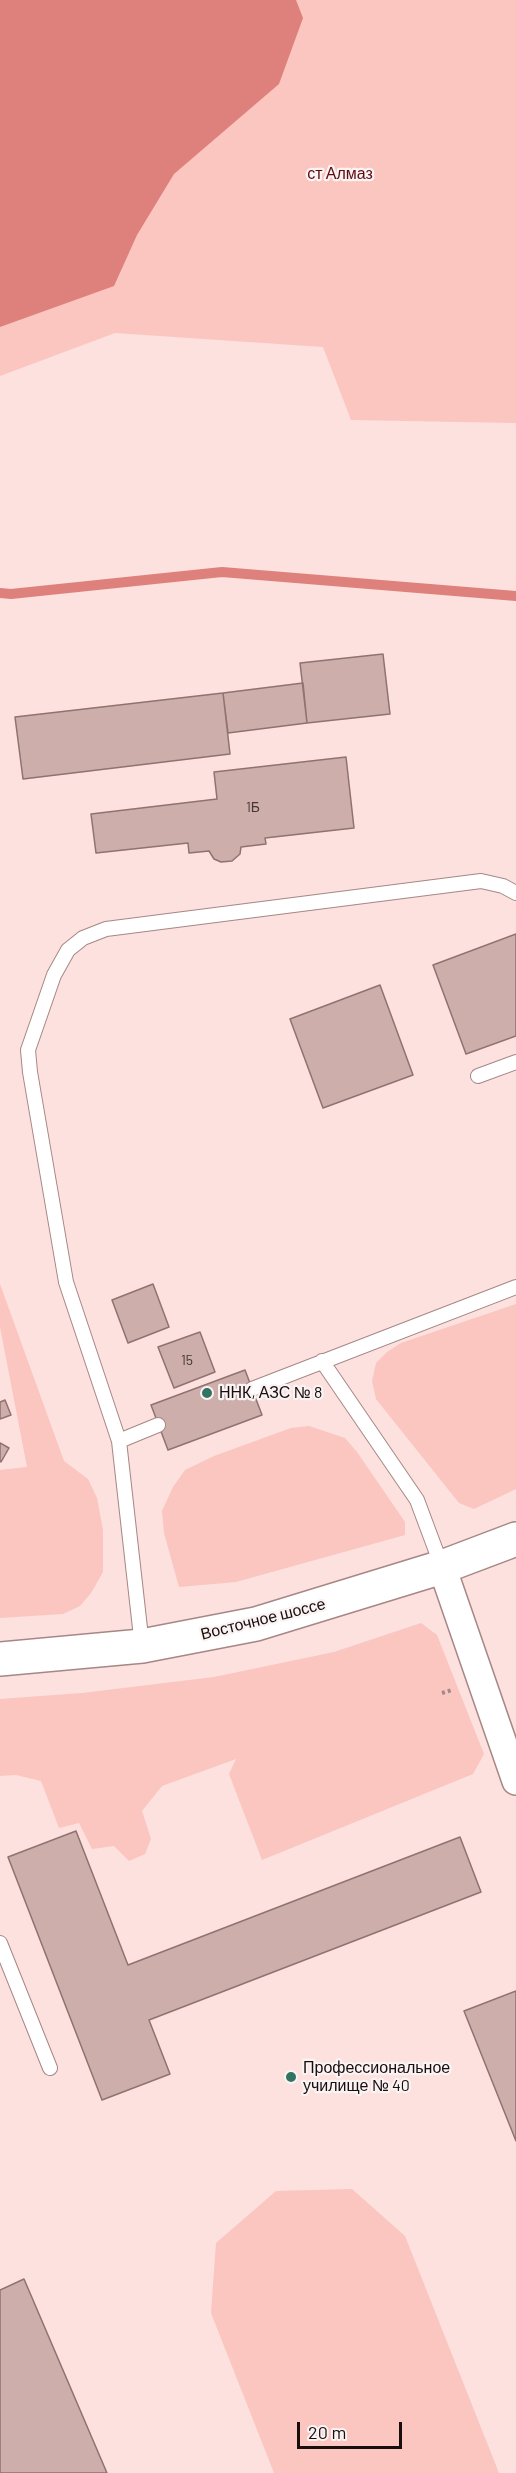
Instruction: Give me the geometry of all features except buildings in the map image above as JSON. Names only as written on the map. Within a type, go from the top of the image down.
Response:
[{"type":"main road","name":"Восточное шоссе","points":[[0,1659],[142,1646],[256,1624],[442,1567],[516,1539]]},
{"type":"street","points":[[442,1567],[516,1781]]},
{"type":"lane","points":[[142,1646],[119,1441],[66,1282],[30,1072],[28,1050],[54,975],[69,950],[83,938],[105,928],[481,881],[503,886],[516,893]]},
{"type":"lane","points":[[478,1076],[516,1062]]},
{"type":"lane","points":[[252,1389],[322,1360],[516,1287]]},
{"type":"lane","points":[[322,1360],[417,1500],[442,1567]]},
{"type":"lane","points":[[119,1441],[158,1425]]},
{"type":"lane","points":[[0,1943],[50,2068]]},
{"type":"green space","name":"ст Алмаз","points":[[0,0],[516,0],[516,423],[351,420],[323,347],[115,333],[0,376]]},
{"type":"green space","points":[[0,1284],[64,1461],[88,1479],[97,1498],[103,1530],[103,1572],[91,1593],[80,1606],[63,1614],[0,1618],[0,1470],[27,1467],[0,1327]]},
{"type":"green space","points":[[516,1304],[516,1489],[474,1509],[459,1503],[376,1399],[372,1381],[376,1363],[401,1343]]},
{"type":"green space","points":[[309,1426],[345,1438],[405,1522],[405,1535],[236,1582],[179,1587],[164,1533],[162,1511],[173,1487],[185,1470],[214,1456],[291,1428]]},
{"type":"green space","points":[[421,1623],[437,1635],[484,1754],[473,1774],[262,1860],[229,1774],[236,1759],[162,1786],[142,1811],[151,1839],[145,1854],[129,1861],[114,1846],[92,1849],[79,1823],[59,1828],[41,1781],[16,1775],[0,1776],[0,1699],[82,1693],[214,1677],[334,1652]]},
{"type":"green space","points":[[352,2189],[405,2236],[499,2473],[274,2473],[211,2313],[216,2243],[276,2191]]},
{"type":"shaded area","points":[[0,0],[296,0],[303,18],[279,84],[174,174],[137,235],[114,286],[0,327]]},
{"type":"waterway","points":[[0,593],[11,594],[222,572],[516,596]]},
{"type":"place","name":"ННК, АЗС № 8","points":[[207,1393]]},
{"type":"place","name":"Профессиональное училище № 40","points":[[291,2077]]}]
